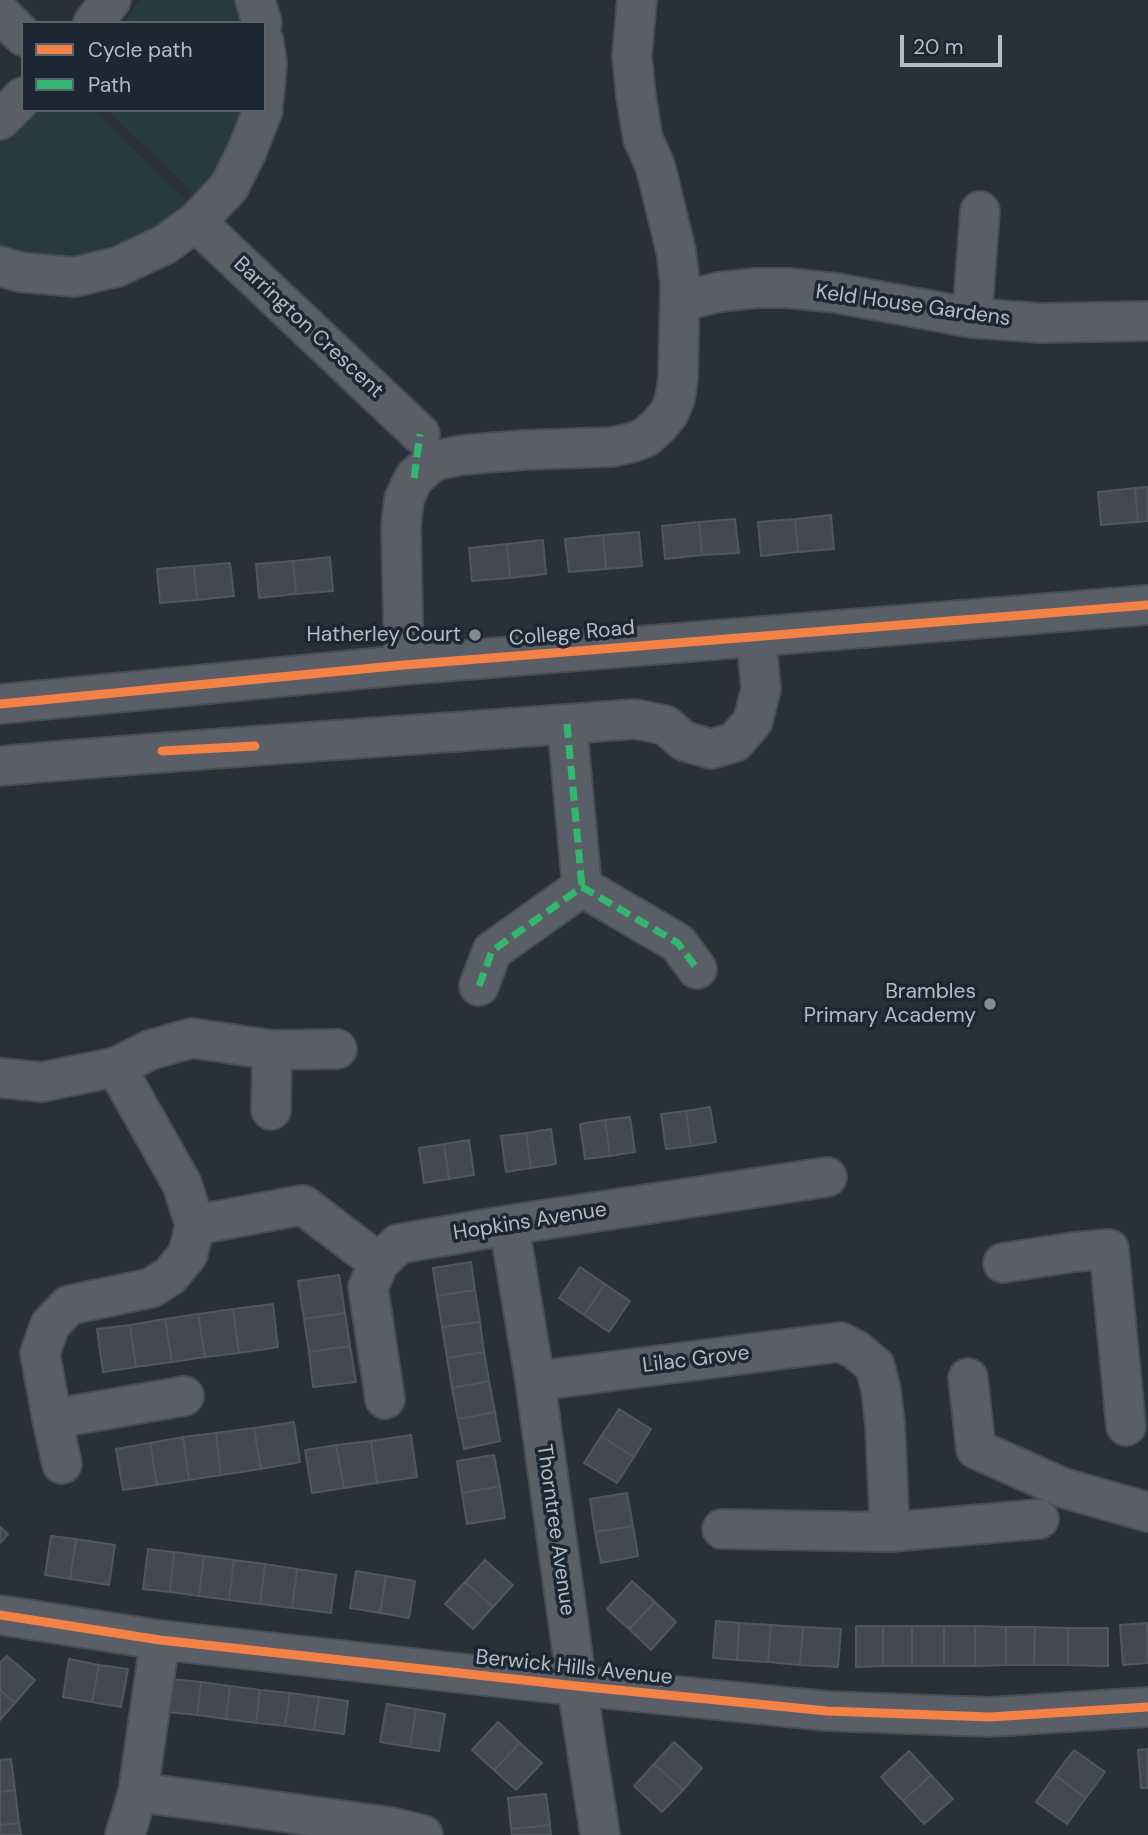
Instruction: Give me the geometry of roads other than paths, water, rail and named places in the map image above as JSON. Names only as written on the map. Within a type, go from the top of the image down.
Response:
[{"type":"street","points":[[95,21],[111,0]]},
{"type":"street","points":[[255,0],[261,21]]},
{"type":"street","points":[[404,665],[401,526],[404,499],[414,478],[433,461],[462,455],[612,447],[631,443],[660,425],[675,400],[678,379],[680,283],[676,251],[655,165],[643,139],[636,96],[632,56],[637,0]]},
{"type":"street","points":[[0,13],[21,34]]},
{"type":"street","points":[[266,56],[266,75]]},
{"type":"street","points":[[0,120],[21,99]]},
{"type":"street","points":[[0,265],[19,272],[74,277],[117,267],[164,245],[196,222],[229,187],[262,112]]},
{"type":"street","points":[[972,318],[980,211]]},
{"type":"street","name":"Barrington Crescent","points":[[196,222],[419,434]]},
{"type":"street","name":"Keld House Gardens","points":[[680,302],[719,292],[788,288],[849,295],[972,318],[1041,323],[1148,321]]},
{"type":"street","name":"College Road","points":[[0,704],[404,665],[1148,605]]},
{"type":"street","points":[[0,766],[162,751],[635,719],[665,725],[684,741],[711,749],[735,741],[753,721],[761,689],[756,637]]},
{"type":"street","points":[[567,724],[582,887]]},
{"type":"street","points":[[582,887],[678,943],[697,969]]},
{"type":"street","points":[[479,986],[492,951],[582,887]]},
{"type":"street","points":[[0,1077],[42,1082],[116,1067],[150,1050],[192,1038],[272,1050],[337,1049]]},
{"type":"street","points":[[271,1110],[272,1050]]},
{"type":"street","points":[[62,1464],[40,1353],[50,1325],[69,1305],[151,1288],[170,1276],[188,1254],[195,1225],[182,1184],[116,1067]]},
{"type":"street","name":"Hopkins Avenue","points":[[379,1263],[398,1244],[827,1177]]},
{"type":"street","points":[[195,1225],[303,1205],[379,1263],[368,1287],[385,1399]]},
{"type":"street","name":"Thorntree Avenue","points":[[509,1225],[535,1381],[600,1835]]},
{"type":"street","points":[[1003,1263],[1109,1249],[1126,1426]]},
{"type":"street","name":"Lilac Grove","points":[[535,1381],[839,1342],[856,1350],[875,1366],[881,1390],[888,1467],[890,1532]]},
{"type":"street","points":[[968,1378],[976,1449],[1063,1488],[1148,1512]]},
{"type":"street","points":[[52,1419],[184,1396]]},
{"type":"street","points":[[722,1529],[890,1532],[1039,1519]]},
{"type":"street","name":"Berwick Hills Avenue","points":[[0,1615],[160,1640],[577,1686],[841,1711],[990,1717],[1148,1707]]},
{"type":"street","points":[[125,1835],[138,1791],[160,1640]]},
{"type":"street","points":[[138,1791],[391,1827],[423,1835]]},
{"type":"place","name":"Hatherley Court","points":[[475,635]]},
{"type":"place","name":"Brambles Primary Academy","points":[[990,1004]]}]
